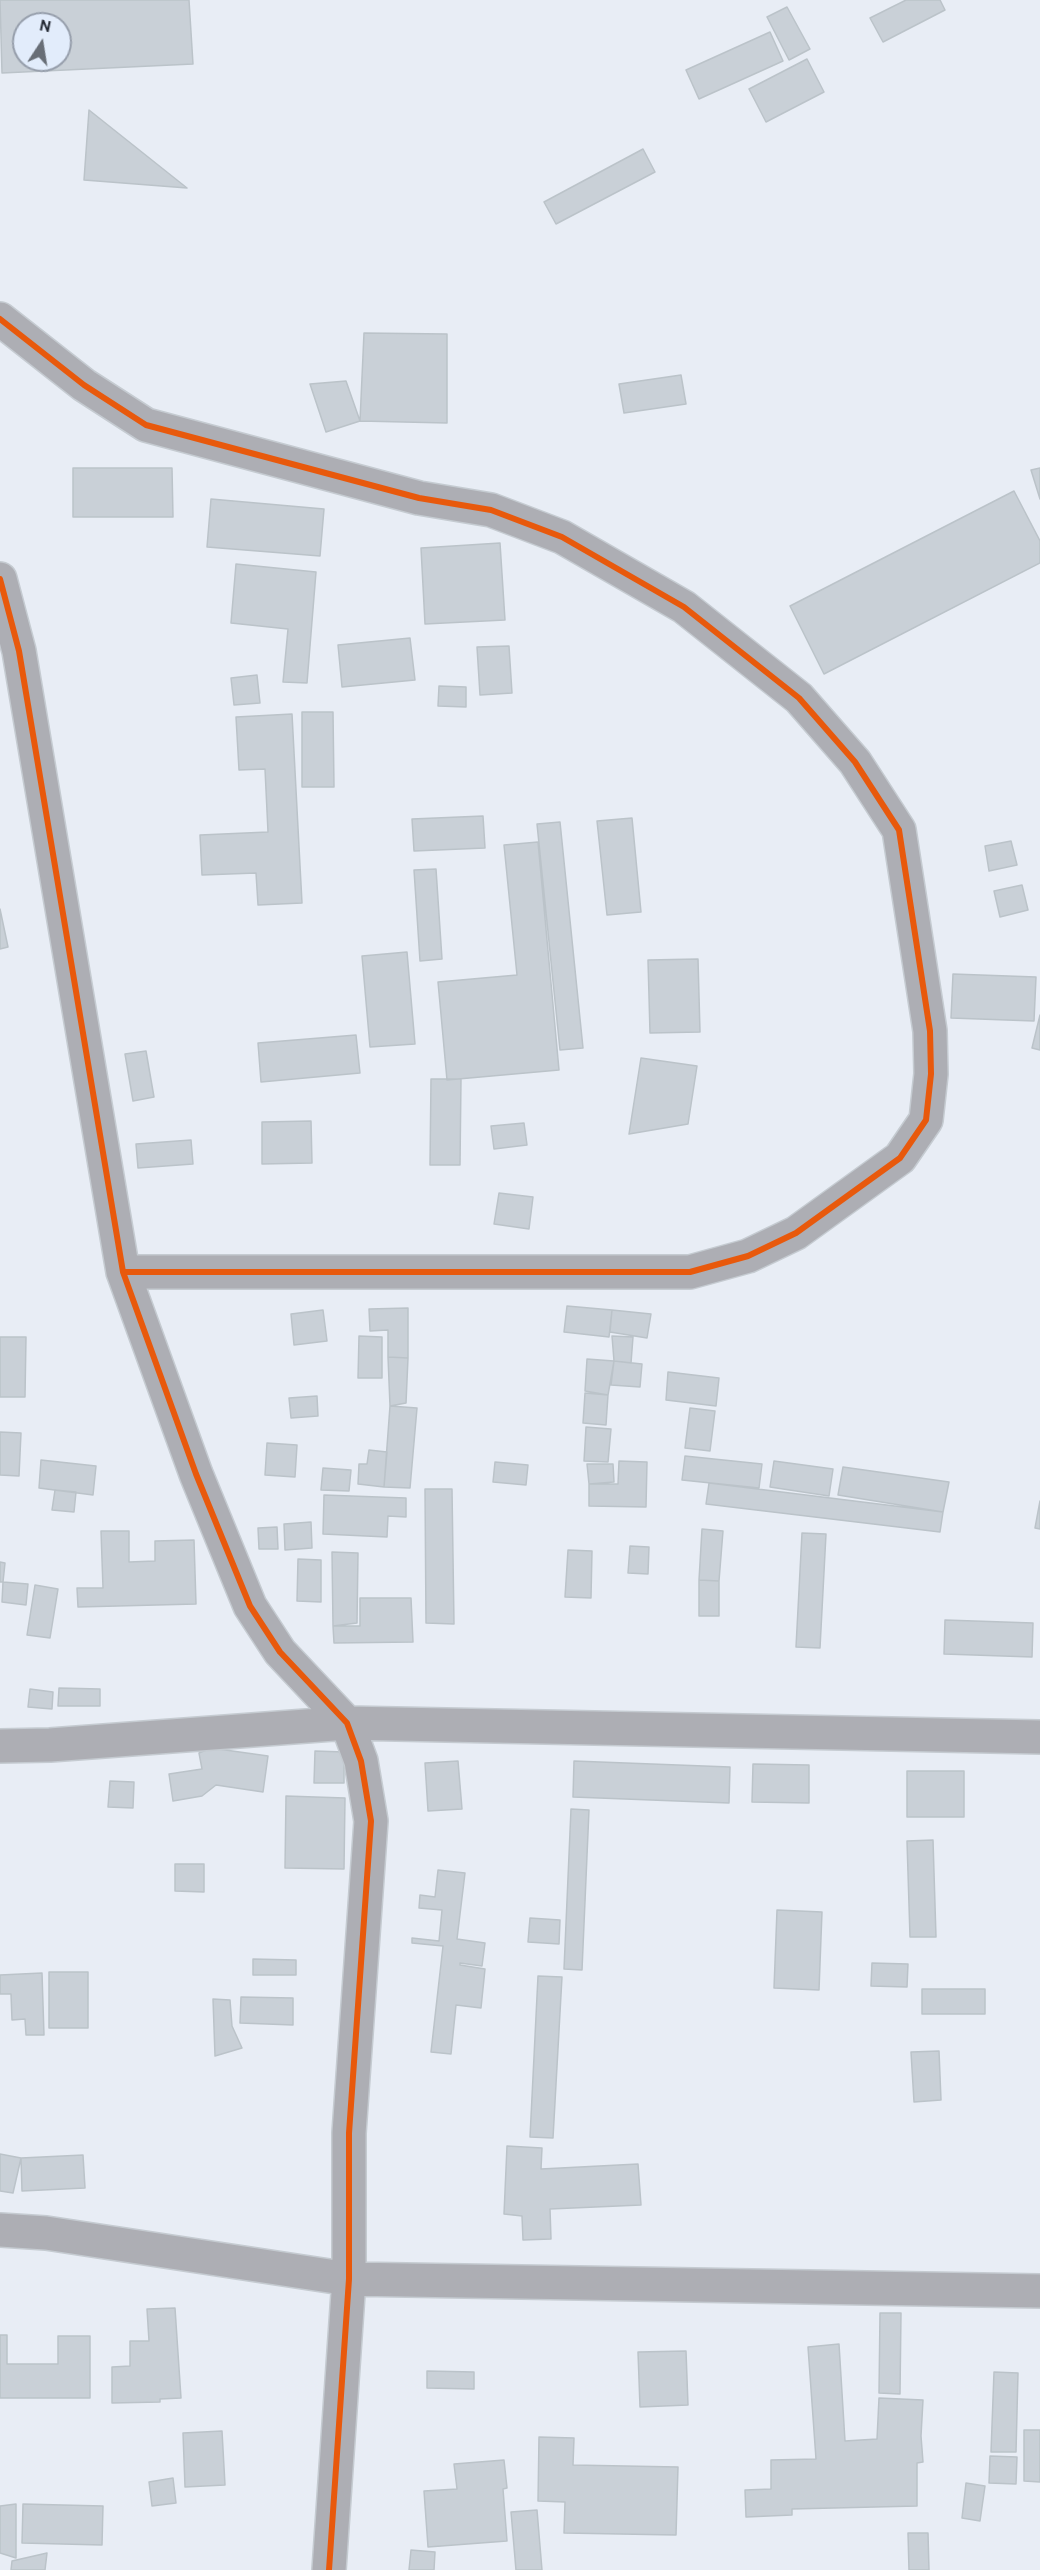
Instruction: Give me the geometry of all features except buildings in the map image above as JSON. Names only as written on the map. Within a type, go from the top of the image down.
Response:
[{"type":"street","points":[[0,319],[84,385],[146,425],[419,498],[491,510],[562,537],[684,607],[799,698],[855,762],[899,830],[930,1031],[931,1074],[926,1120],[900,1158],[796,1233],[748,1256],[690,1272],[123,1272]]},
{"type":"street","points":[[0,579],[19,651],[123,1272],[196,1474],[250,1606],[280,1652],[346,1723],[361,1761],[371,1821],[349,2133],[349,2279],[329,2570]]},
{"type":"street","points":[[0,1746],[50,1745],[346,1723],[1040,1737]]},
{"type":"street","points":[[0,2230],[46,2233],[349,2279],[1040,2291]]},
{"type":"cycle path","points":[[0,319],[84,385],[146,425],[419,498],[491,510],[562,537],[684,607],[799,698],[855,762],[899,830],[930,1031],[931,1074],[926,1120],[900,1158],[796,1233],[748,1256],[690,1272],[123,1272]]},
{"type":"cycle path","points":[[0,579],[19,651],[123,1272],[196,1474],[250,1606],[280,1652],[347,1723],[361,1761],[371,1821],[349,2133],[349,2279],[329,2570]]}]
